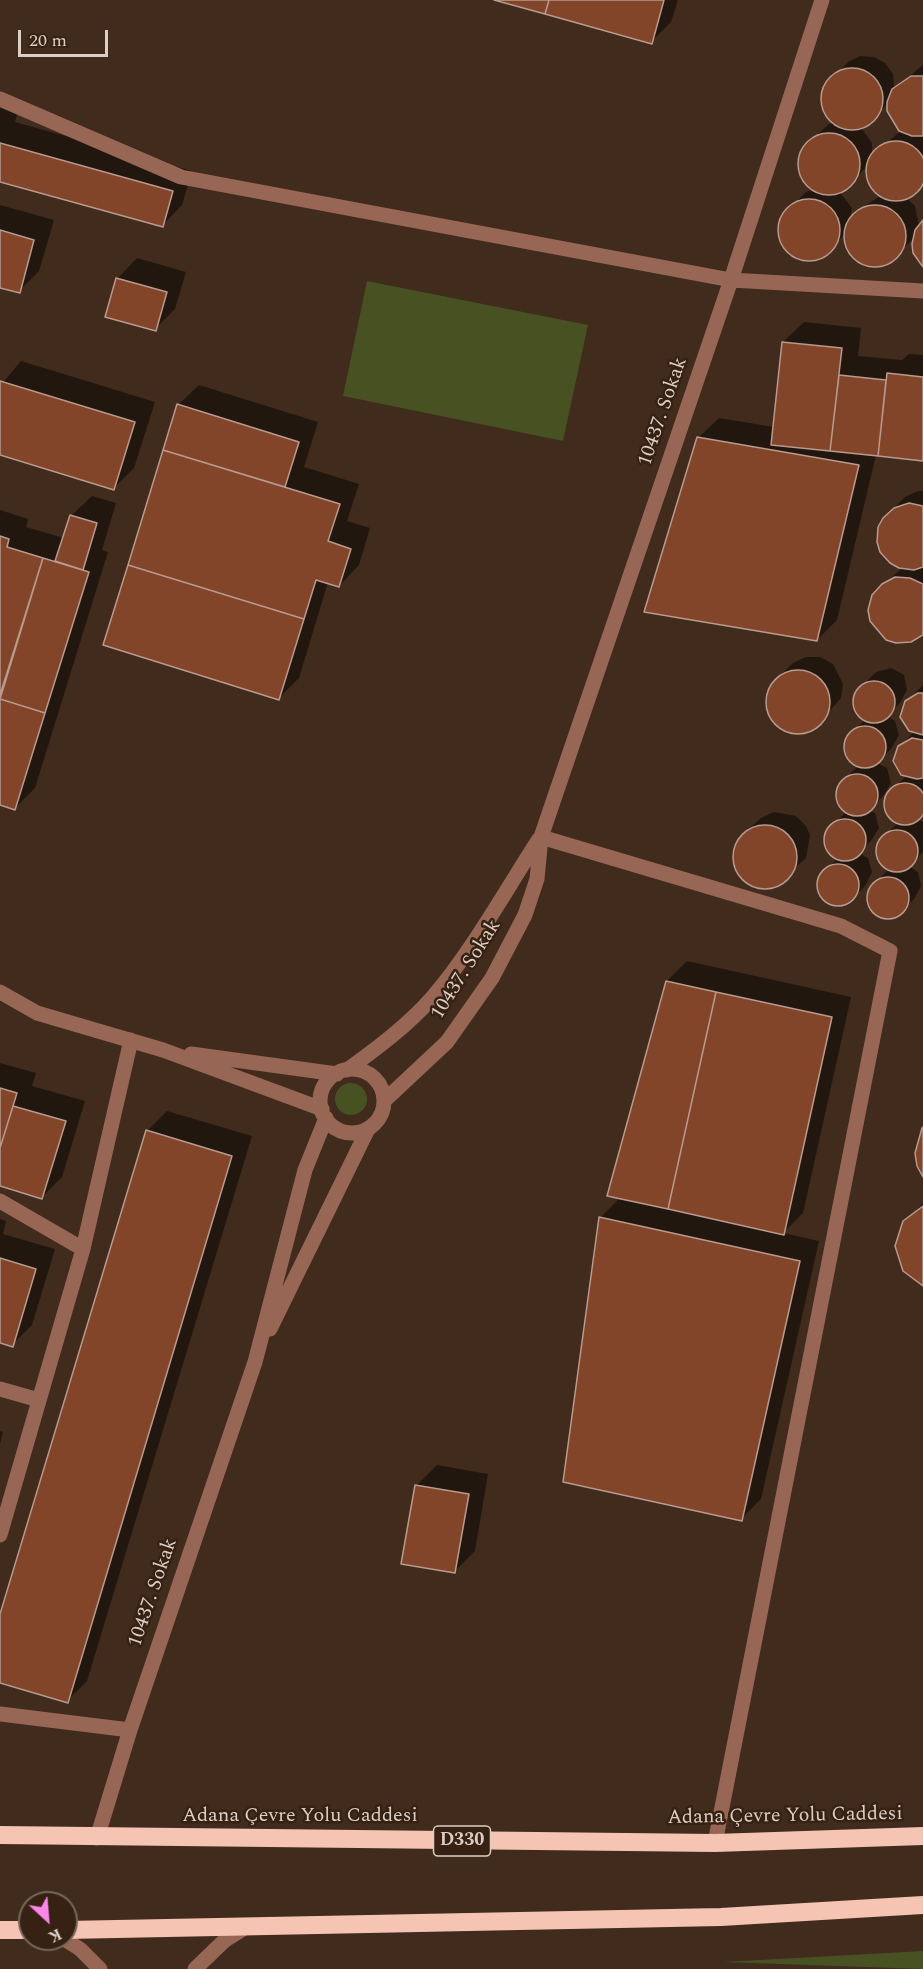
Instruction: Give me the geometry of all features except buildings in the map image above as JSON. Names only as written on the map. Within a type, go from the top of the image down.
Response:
[{"type":"highway","name":"Adana Çevre Yolu Caddesi","points":[[0,1835],[98,1838],[716,1843],[923,1836]]},
{"type":"highway","points":[[78,1930],[721,1917],[923,1905]]},
{"type":"highway","points":[[0,1930],[18,1930]]},
{"type":"street","name":"10437. Sokak","points":[[384,1101],[447,1042],[492,978],[525,915],[537,879],[541,837],[731,280],[822,0]]},
{"type":"street","points":[[0,99],[182,177],[731,280],[923,291]]},
{"type":"street","name":"10437. Sokak","points":[[342,1072],[374,1050],[430,1000],[456,968],[541,837]]},
{"type":"street","points":[[541,837],[841,926],[890,951],[716,1843]]},
{"type":"street","points":[[0,992],[37,1013],[163,1050],[324,1114],[340,1130],[350,1132],[368,1129],[380,1116],[384,1101],[382,1090],[368,1073],[342,1072],[163,1050]]},
{"type":"street","points":[[0,1535],[83,1248],[131,1040]]},
{"type":"street","points":[[324,1114],[323,1089],[342,1072]]},
{"type":"street","name":"10437. Sokak","points":[[98,1838],[130,1730],[255,1362],[305,1170],[324,1114]]},
{"type":"street","name":"10437. Sokak","points":[[255,1362],[368,1129]]},
{"type":"street","points":[[0,1201],[83,1248]]},
{"type":"street","points":[[0,1389],[39,1400]]},
{"type":"street","points":[[0,1714],[130,1730]]},
{"type":"street","points":[[195,1969],[224,1941],[246,1927]]},
{"type":"street","points":[[78,1947],[100,1969]]},
{"type":"green space","points":[[367,281],[588,325],[563,441],[343,396]]},
{"type":"green space","points":[[351,1083],[363,1087],[367,1099],[363,1111],[351,1115],[339,1111],[335,1099],[339,1087]]},
{"type":"green space","points":[[923,1951],[923,1969],[723,1962]]}]
